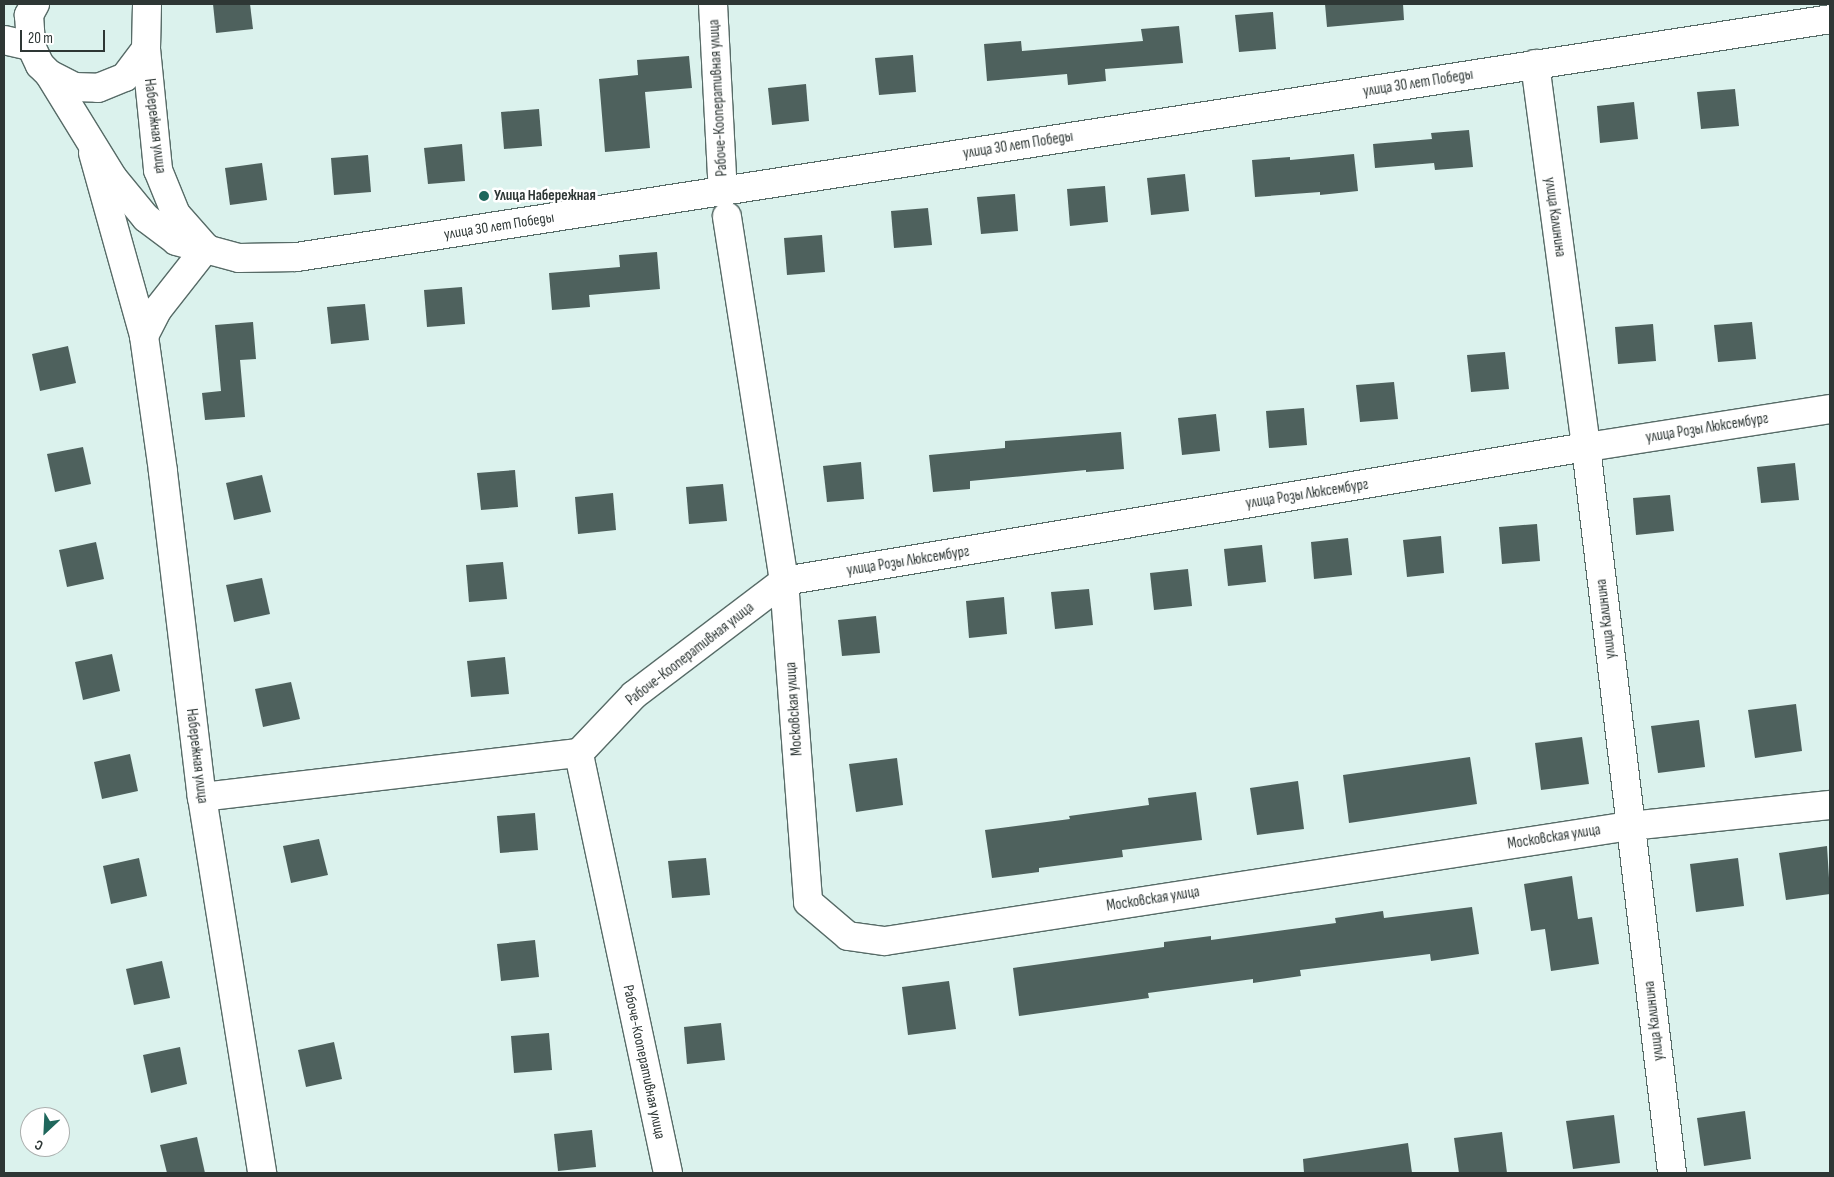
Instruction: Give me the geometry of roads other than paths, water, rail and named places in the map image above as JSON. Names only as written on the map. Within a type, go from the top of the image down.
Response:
[{"type":"street","name":"Набережная улица","points":[[35,4],[29,16],[31,46],[40,65],[49,74],[113,178],[146,218],[176,241],[206,248]]},
{"type":"street","name":"Рабоче-Кооперативная улица","points":[[668,1173],[579,753],[634,696],[784,581],[725,204],[713,4]]},
{"type":"street","name":"Набережная улица","points":[[145,6],[146,49],[158,170],[176,214],[206,248]]},
{"type":"street","name":"улица 30 лет Победы","points":[[206,248],[239,258],[297,257],[725,204],[1535,64],[1830,20]]},
{"type":"street","points":[[4,40],[31,46]]},
{"type":"street","name":"Набережная улица","points":[[49,74],[74,87],[98,88],[124,77],[146,49]]},
{"type":"street","name":"улица Калинина","points":[[1535,64],[1586,447],[1672,1173]]},
{"type":"street","name":"Набережная улица","points":[[88,137],[144,336],[164,482],[202,797],[262,1173]]},
{"type":"street","points":[[144,336],[158,309],[206,248]]},
{"type":"street","name":"улица Розы Люксембург","points":[[784,581],[1586,447],[1830,409]]},
{"type":"street","name":"Московская улица","points":[[784,581],[808,902],[848,936],[885,940],[1630,826],[1830,805]]},
{"type":"street","points":[[202,797],[579,753]]},
{"type":"place","name":"Улица Набережная","points":[[484,196]]}]
